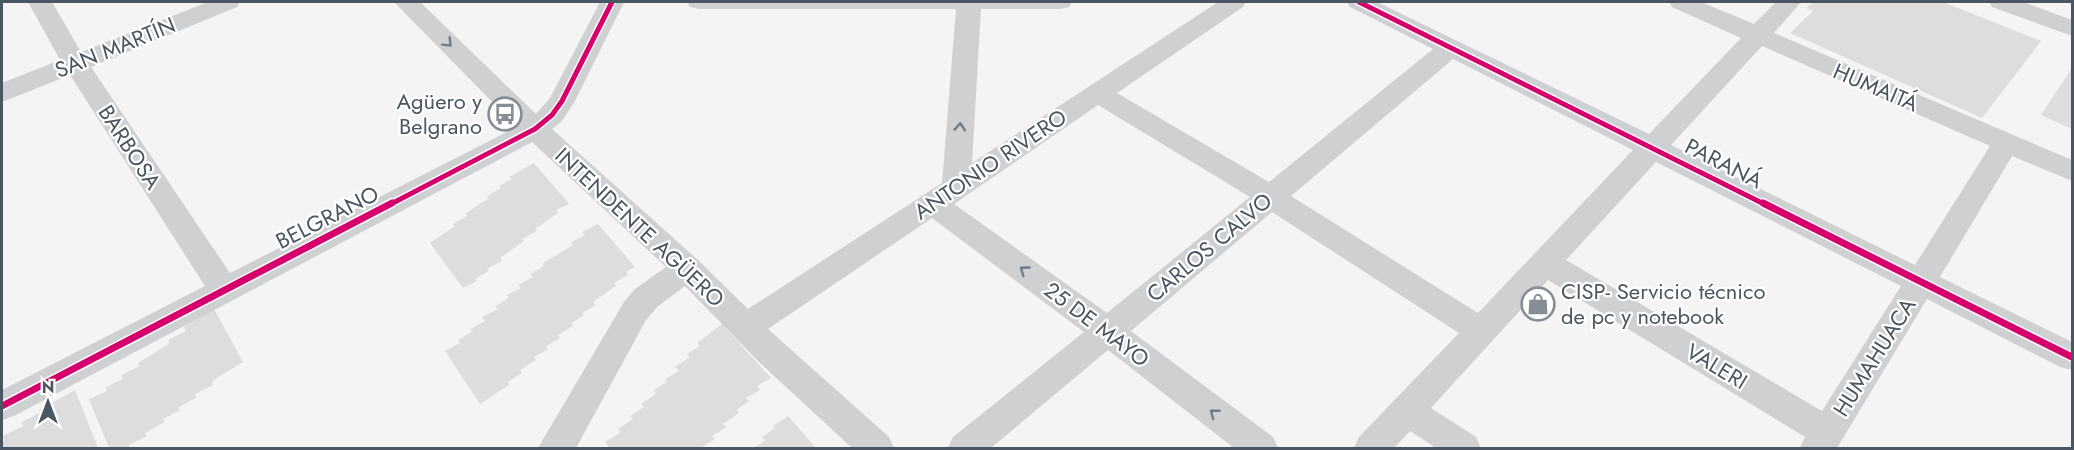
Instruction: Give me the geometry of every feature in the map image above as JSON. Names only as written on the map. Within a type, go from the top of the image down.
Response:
[{"type":"street","name":"BARBOSA","points":[[40,2],[75,63],[224,290]]},
{"type":"street","name":"SAN MARTÍN","points":[[2,93],[228,2]]},
{"type":"street","name":"INTENDENTE AGÜERO","points":[[406,2],[535,129],[687,268],[771,352],[876,448]]},
{"type":"street","name":"BELGRANO","points":[[2,406],[535,129],[552,115],[562,101],[612,2]]},
{"type":"street","points":[[699,2],[1060,2]]},
{"type":"street","points":[[944,194],[969,2]]},
{"type":"street","name":"PARANÁ","points":[[1359,2],[2073,357]]},
{"type":"street","name":"HUMAITÁ","points":[[1680,2],[2073,171]]},
{"type":"street","points":[[1372,448],[1789,2]]},
{"type":"street","points":[[2001,2],[2073,28]]},
{"type":"street","name":"ANTONIO RIVERO","points":[[747,327],[1098,93],[1225,3]]},
{"type":"street","name":"CARLOS CALVO","points":[[966,448],[1452,47]]},
{"type":"street","points":[[1098,93],[1270,196],[1480,330]]},
{"type":"street","name":"HUMAHUACA","points":[[1823,441],[2006,143]]},
{"type":"street","name":"25 DE MAYO","points":[[944,194],[1107,331],[1260,448]]},
{"type":"street","name":"VALERI","points":[[1544,262],[1823,441]]},
{"type":"street","points":[[556,448],[572,425],[635,311],[646,298],[687,268]]},
{"type":"street","points":[[1409,411],[1462,448]]},
{"type":"building","points":[[1813,2],[1943,2],[2041,41],[1982,118],[1790,33],[1813,11],[1806,8]]},
{"type":"building","points":[[2072,68],[2072,129],[2041,115]]},
{"type":"building","points":[[534,163],[569,204],[556,210],[558,213],[535,229],[537,231],[522,239],[524,241],[500,258],[502,261],[487,269],[489,271],[475,279],[477,281],[463,288],[430,243],[455,226],[453,224],[467,216],[465,214],[489,198],[487,196],[501,188],[499,186],[512,179],[509,177]]},
{"type":"building","points":[[598,224],[635,267],[626,272],[628,275],[614,283],[616,286],[593,302],[596,305],[571,323],[573,326],[558,335],[560,338],[546,346],[548,349],[534,357],[536,360],[520,370],[522,373],[508,382],[509,385],[480,404],[445,351],[460,343],[458,340],[473,331],[470,329],[485,321],[482,317],[498,309],[495,306],[509,298],[507,295],[521,288],[518,285],[533,277],[530,274],[544,266],[542,264],[573,245],[571,242],[585,235],[582,232]]},
{"type":"building","points":[[214,309],[243,362],[212,381],[213,385],[195,394],[196,398],[163,419],[165,422],[145,433],[147,436],[129,445],[130,448],[109,448],[89,399],[107,391],[106,387],[123,379],[121,375],[140,366],[138,363],[170,343],[168,340],[186,331],[184,327]]},
{"type":"building","points":[[722,324],[771,378],[757,386],[760,390],[746,398],[749,401],[736,410],[739,413],[723,424],[727,427],[712,436],[715,439],[701,448],[610,448],[605,442],[621,432],[618,429],[633,419],[630,416],[644,407],[641,404],[656,394],[654,390],[667,382],[665,379],[679,371],[675,367],[690,357],[687,354],[700,346],[697,343]]},
{"type":"building","points":[[75,390],[98,448],[2,448],[3,436],[23,426],[22,422],[40,413],[39,410]]},
{"type":"building","points":[[788,416],[816,448],[753,448],[765,441],[762,437]]},
{"type":"cycle path","points":[[2,406],[535,129],[552,115],[562,101],[612,2]]},
{"type":"cycle path","points":[[1359,2],[2072,357]]},
{"type":"place","name":"Agüero y Belgrano","points":[[505,114]]},
{"type":"place","name":"CISP- Servicio técnico de pc y notebook","points":[[1538,304]]}]
